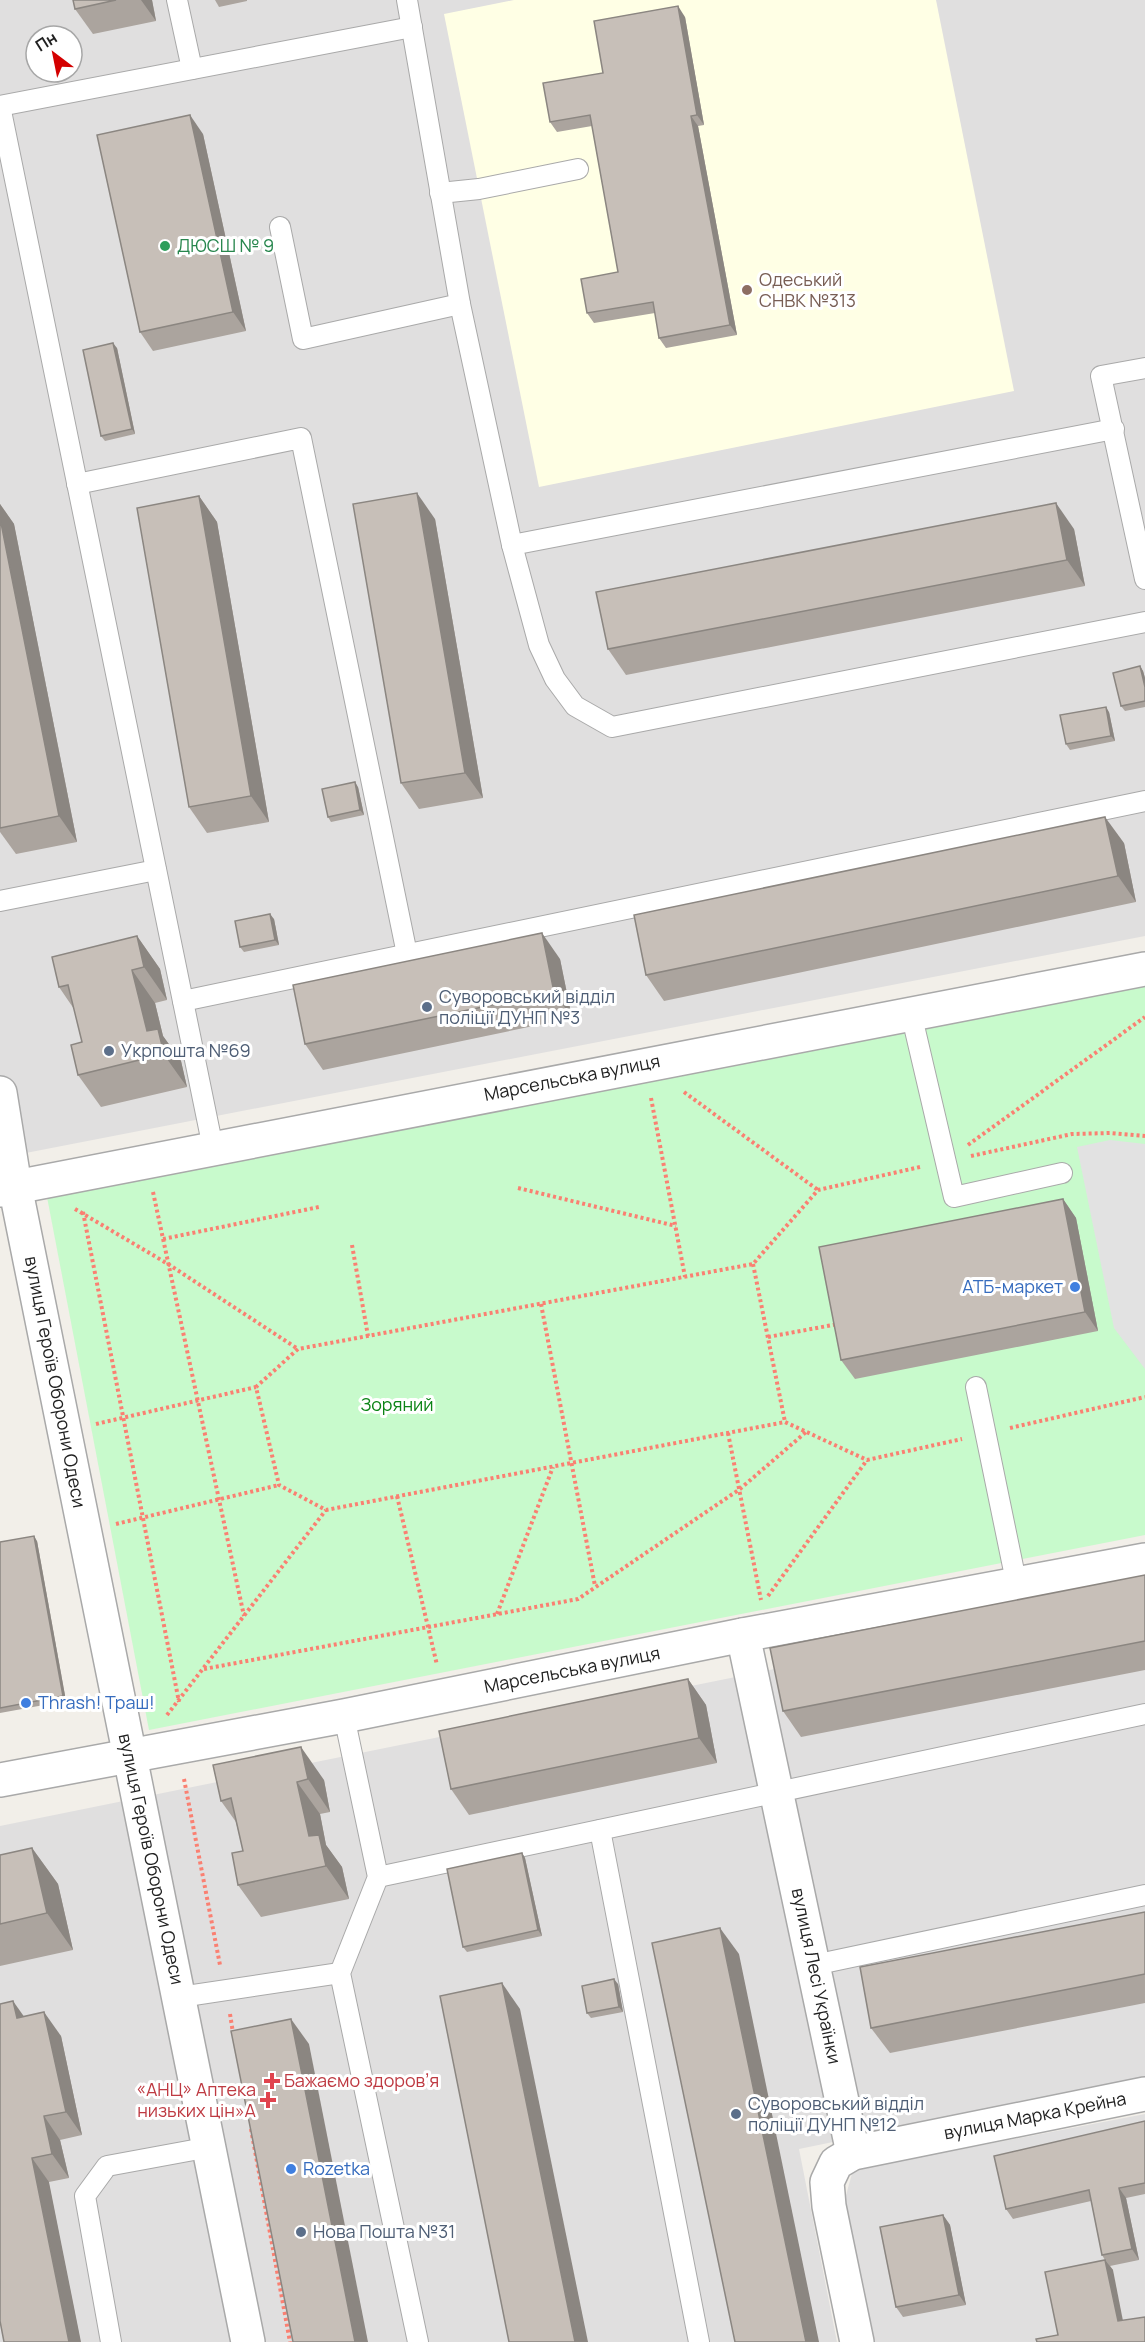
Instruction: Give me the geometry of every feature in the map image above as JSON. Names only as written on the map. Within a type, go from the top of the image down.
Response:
[{"type":"street","name":"Марсельська вулиця","points":[[8,1188],[1145,969]]},
{"type":"street","name":"вулиця Героїв Оборони Одеси","points":[[0,1093],[8,1188],[85,1531],[248,2342]]},
{"type":"street","name":"Марсельська вулиця","points":[[0,1780],[179,1748],[743,1635],[1017,1586],[1145,1560]]},
{"type":"street","name":"вулиця Лесі Українки","points":[[743,1635],[854,2153]]},
{"type":"street","name":"вулиця Марка Крейна","points":[[854,2153],[1145,2094]]},
{"type":"street","points":[[854,2153],[836,2163],[827,2182],[828,2206],[857,2342]]},
{"type":"lane","points":[[177,0],[192,69]]},
{"type":"lane","points":[[406,0],[460,304],[512,545],[539,645],[555,680],[575,706],[612,727],[1145,622]]},
{"type":"lane","points":[[213,1148],[0,106],[412,27]]},
{"type":"lane","points":[[440,193],[479,189],[578,169]]},
{"type":"lane","points":[[280,227],[303,339],[460,304]]},
{"type":"lane","points":[[1145,368],[1101,376],[1145,579]]},
{"type":"lane","points":[[512,545],[1114,429]]},
{"type":"lane","points":[[77,484],[301,438],[407,954]]},
{"type":"lane","points":[[183,1001],[1145,801]]},
{"type":"lane","points":[[0,902],[156,870]]},
{"type":"lane","points":[[911,1013],[954,1197],[1062,1173]]},
{"type":"lane","points":[[976,1387],[1017,1586]]},
{"type":"lane","points":[[378,1877],[1145,1714]]},
{"type":"lane","points":[[344,1716],[378,1877],[340,1973],[418,2342]]},
{"type":"lane","points":[[600,1830],[699,2342]]},
{"type":"lane","points":[[814,1965],[1145,1895]]},
{"type":"lane","points":[[180,1997],[340,1973]]},
{"type":"lane","points":[[111,2342],[85,2196],[107,2166],[210,2147]]},
{"type":"path","points":[[946,1162],[1145,1017]]},
{"type":"path","points":[[644,1064],[818,1190]]},
{"type":"path","points":[[644,1064],[685,1277]]},
{"type":"path","points":[[146,1161],[244,1616]]},
{"type":"path","points":[[518,1188],[676,1226]]},
{"type":"path","points":[[163,1239],[320,1207]]},
{"type":"path","points":[[73,1208],[168,1264],[298,1349]]},
{"type":"path","points":[[83,1212],[179,1702]]},
{"type":"path","points":[[352,1245],[368,1336]]},
{"type":"path","points":[[64,1431],[256,1387],[298,1349],[753,1264],[785,1422],[326,1510],[279,1485],[85,1531]]},
{"type":"path","points":[[541,1304],[595,1586]]},
{"type":"path","points":[[768,1338],[844,1323]]},
{"type":"path","points":[[256,1387],[279,1485]]},
{"type":"path","points":[[204,1669],[578,1599],[740,1489],[806,1432]]},
{"type":"path","points":[[728,1433],[762,1604],[867,1460]]},
{"type":"path","points":[[497,1614],[553,1466]]},
{"type":"path","points":[[397,1496],[444,1696]]},
{"type":"path","points":[[165,1717],[179,1702],[326,1510]]},
{"type":"path","points":[[179,1748],[234,2037]]},
{"type":"path","points":[[249,2119],[290,2342]]},
{"type":"shaded area","points":[[0,0],[1145,0],[1145,936],[0,1158]]},
{"type":"shaded area","name":"Одеський СНВК №313","points":[[514,0],[936,0],[1014,391],[539,487],[444,14]]},
{"type":"shaded area","points":[[1110,1140],[1145,1144],[1145,1369],[1114,1328],[1077,1147]]},
{"type":"shaded area","points":[[1145,1594],[1145,2078],[799,2149],[837,2342],[0,2342],[0,1826]]},
{"type":"shaded area","points":[[1145,2114],[1145,2342],[872,2342],[843,2206],[853,2170]]},
{"type":"green space","name":"Зоряний","points":[[1145,983],[1145,1535],[149,1730],[47,1197]]},
{"type":"building","points":[[73,0],[116,0],[75,9]]},
{"type":"building","points":[[678,6],[697,115],[691,116],[730,325],[659,338],[653,302],[587,313],[581,279],[618,272],[590,115],[550,122],[543,83],[603,73],[594,21]]},
{"type":"building","points":[[190,115],[233,312],[140,332],[97,135]]},
{"type":"building","points":[[113,343],[132,429],[101,436],[83,350]]},
{"type":"building","points":[[417,493],[465,773],[401,783],[353,504]]},
{"type":"building","points":[[199,496],[251,796],[189,807],[137,508]]},
{"type":"building","points":[[1056,503],[1067,560],[608,649],[596,592]]},
{"type":"building","points":[[0,518],[59,816],[0,828]]},
{"type":"building","points":[[1140,666],[1145,687],[1145,701],[1121,706],[1113,673]]},
{"type":"building","points":[[1106,707],[1111,736],[1066,744],[1060,715]]},
{"type":"building","points":[[355,782],[360,810],[328,817],[322,789]]},
{"type":"building","points":[[1105,817],[1118,876],[646,975],[634,915]]},
{"type":"building","points":[[270,914],[275,940],[240,947],[235,921]]},
{"type":"building","points":[[542,933],[554,992],[305,1044],[293,985]]},
{"type":"building","points":[[137,936],[144,967],[132,970],[147,1031],[158,1029],[164,1054],[78,1075],[71,1045],[82,1042],[68,985],[59,987],[52,957]]},
{"type":"building","points":[[1063,1199],[1085,1312],[841,1360],[819,1247]]},
{"type":"building","points":[[34,1536],[63,1696],[0,1708],[0,1542]]},
{"type":"building","points":[[1145,1575],[1145,1641],[783,1711],[770,1648]]},
{"type":"building","points":[[688,1679],[699,1738],[451,1789],[439,1731]]},
{"type":"building","points":[[301,1747],[308,1779],[297,1782],[309,1836],[319,1835],[326,1866],[238,1885],[232,1853],[243,1851],[231,1798],[221,1801],[213,1765]]},
{"type":"building","points":[[32,1848],[47,1913],[0,1924],[0,1855]]},
{"type":"building","points":[[522,1853],[538,1930],[463,1947],[447,1869]]},
{"type":"building","points":[[1145,1912],[1145,1974],[871,2028],[860,1967]]},
{"type":"building","points":[[720,1928],[806,2342],[735,2342],[652,1943]]},
{"type":"building","points":[[614,1979],[619,2007],[587,2013],[582,1986]]},
{"type":"building","points":[[502,1983],[575,2342],[509,2342],[440,1996]]},
{"type":"building","points":[[13,2001],[17,2018],[44,2012],[66,2112],[44,2116],[52,2154],[32,2158],[69,2342],[4,2342],[0,2321],[0,2004]]},
{"type":"building","points":[[291,2019],[355,2342],[293,2342],[231,2031]]},
{"type":"building","points":[[1145,2121],[1145,2183],[1119,2188],[1132,2249],[1102,2255],[1089,2190],[1006,2209],[994,2156]]},
{"type":"building","points":[[943,2215],[959,2295],[896,2307],[880,2227]]},
{"type":"building","points":[[1105,2260],[1118,2321],[1145,2317],[1145,2342],[1037,2342],[1036,2339],[1058,2335],[1045,2272]]},
{"type":"place","name":"ДЮСШ № 9","points":[[165,246]]},
{"type":"place","name":"Одеський СНВК №313","points":[[747,290]]},
{"type":"place","name":"Суворовський відділ поліції ДУНП №3","points":[[427,1007]]},
{"type":"place","name":"Укрпошта №69","points":[[109,1051]]},
{"type":"place","name":"АТБ-маркет","points":[[1075,1287]]},
{"type":"place","name":"Thrash! Траш!","points":[[26,1703]]},
{"type":"place","name":"Бажаємо здоровʼя","points":[[272,2081]]},
{"type":"place","name":"«АНЦ» Аптека низьких цін»A","points":[[268,2100]]},
{"type":"place","name":"Суворовський відділ поліції ДУНП №12","points":[[736,2114]]},
{"type":"place","name":"Rozetka","points":[[291,2169]]},
{"type":"place","name":"Нова Пошта №31","points":[[301,2232]]}]
